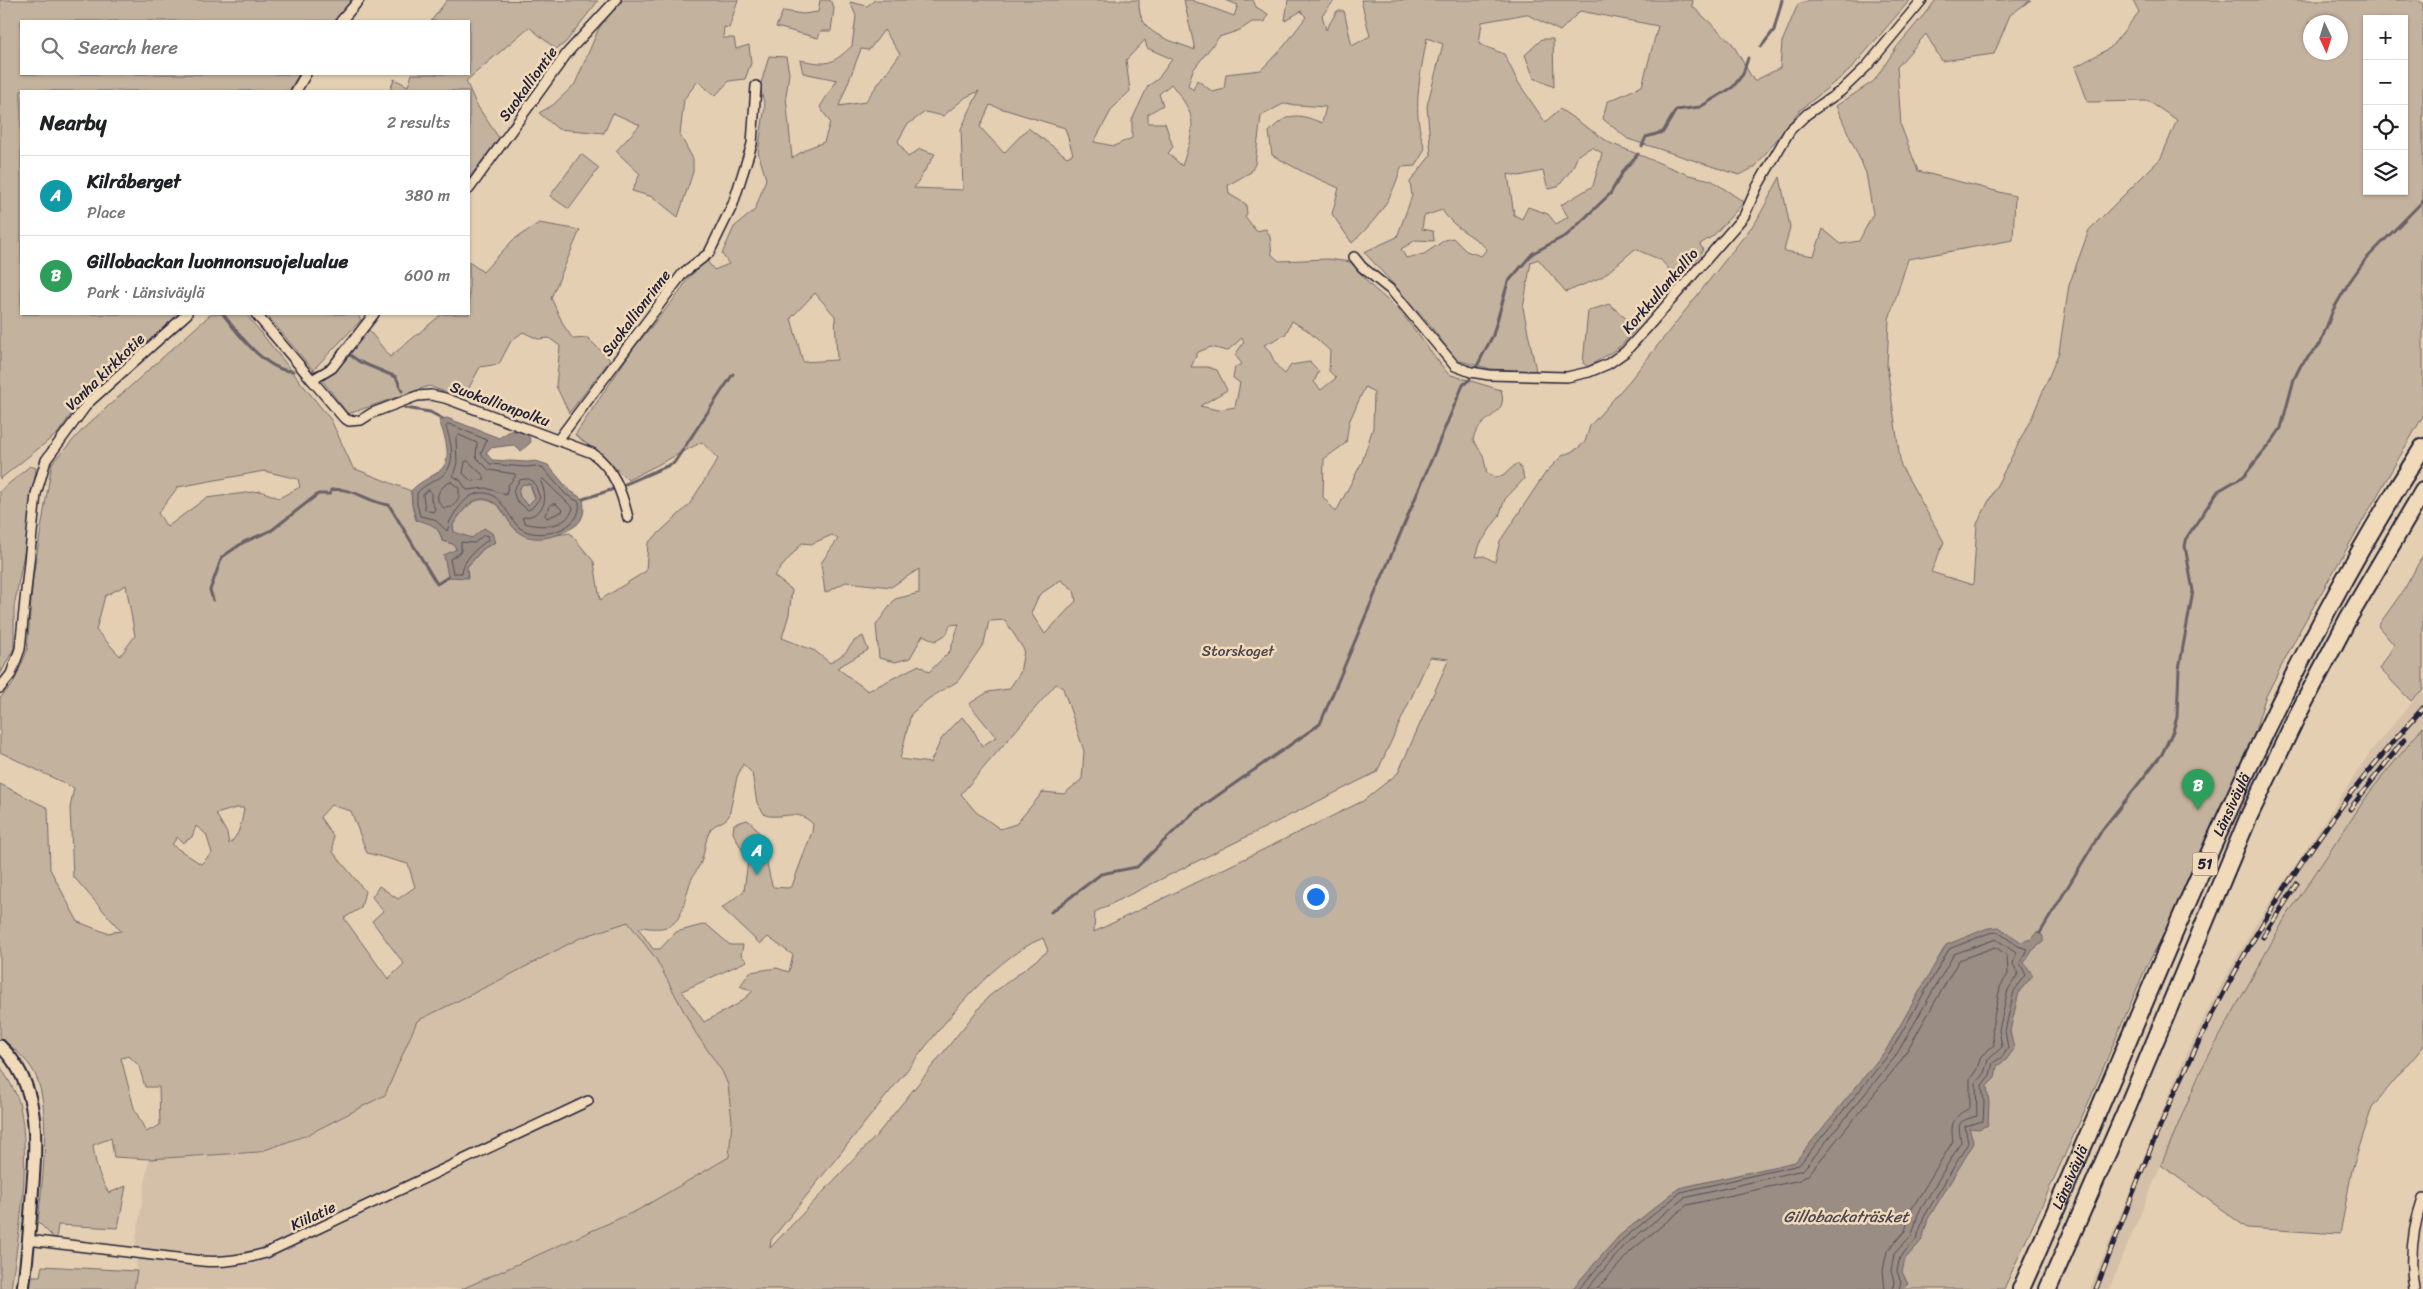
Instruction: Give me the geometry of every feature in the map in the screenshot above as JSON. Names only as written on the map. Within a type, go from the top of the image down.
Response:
[{"type":"highway","name":"Länsiväylä","points":[[2021,1289],[2226,817],[2329,606],[2423,447]]},
{"type":"highway","name":"Länsiväylä","points":[[2048,1289],[2128,1106],[2249,816],[2296,718],[2349,617],[2423,491]]},
{"type":"street","points":[[343,20],[359,0]]},
{"type":"street","name":"Suokalliontie","points":[[470,188],[568,52],[616,0]]},
{"type":"street","name":"Korkkullankallio","points":[[1354,256],[1362,267],[1392,291],[1455,366],[1471,372],[1489,375],[1568,377],[1589,372],[1608,364],[1632,344],[1744,216],[1757,187],[1790,130],[1807,114],[1841,91],[1867,66],[1922,0]]},
{"type":"street","points":[[297,90],[305,75]]},
{"type":"street","name":"Suokallionrinne","points":[[558,440],[683,273],[709,253],[716,243],[733,204],[752,144],[756,86]]},
{"type":"street","name":"Vanha kirkkotie","points":[[0,688],[11,674],[20,649],[36,494],[46,460],[88,403],[186,315]]},
{"type":"street","points":[[257,315],[312,380],[332,368],[373,315]]},
{"type":"street","name":"Suokallionpolku","points":[[312,380],[343,417],[350,421],[362,420],[372,413],[416,396],[431,395],[445,398],[592,453],[604,461],[619,489],[628,518]]},
{"type":"street","points":[[0,1046],[21,1072],[27,1086],[34,1116],[35,1137],[28,1240],[22,1289]]},
{"type":"street","name":"Kiilatie","points":[[28,1240],[209,1261],[231,1262],[251,1258],[266,1253],[588,1100]]},
{"type":"street","points":[[2423,1198],[2414,1237],[2411,1262],[2414,1289],[2423,1288]]},
{"type":"shaded area","points":[[2423,689],[2423,727],[2369,793],[2284,920],[2201,1070],[2109,1289],[2090,1289],[2182,1064],[2211,1003],[2255,925],[2371,751]]},
{"type":"shaded area","points":[[628,922],[656,959],[695,1032],[722,1071],[728,1085],[732,1121],[729,1157],[638,1210],[462,1289],[134,1289],[137,1271],[135,1245],[149,1159],[259,1152],[308,1135],[385,1095],[417,1021],[580,938]]},
{"type":"green space","points":[[0,0],[352,0],[337,20],[20,20],[20,75],[298,75],[290,90],[20,90],[20,315],[183,315],[74,410],[58,433],[0,479]]},
{"type":"green space","points":[[447,0],[598,1],[565,43],[556,49],[529,27],[466,81],[470,90],[390,90],[394,79],[408,86],[412,75],[470,75],[470,20],[432,20]]},
{"type":"green space","points":[[621,0],[738,0],[729,28],[724,27],[723,38],[734,38],[736,49],[749,45],[751,63],[745,79],[729,81],[715,96],[698,81],[684,99],[680,135],[693,159],[693,172],[678,217],[653,197],[632,191],[640,174],[616,151],[640,125],[613,113],[604,133],[558,129],[539,113],[553,105],[575,84],[599,28]]},
{"type":"green space","points":[[820,0],[830,0],[834,8],[831,31],[821,31],[818,38],[776,27],[783,11],[803,14],[818,12]]},
{"type":"green space","name":"Storskoget","points":[[875,0],[1139,0],[1143,21],[1149,28],[1165,39],[1195,50],[1184,0],[1191,0],[1234,16],[1238,5],[1225,0],[1253,0],[1256,7],[1268,14],[1265,22],[1252,22],[1240,30],[1219,37],[1193,70],[1188,85],[1193,90],[1197,80],[1213,92],[1224,89],[1226,74],[1261,70],[1285,45],[1306,17],[1301,11],[1285,21],[1288,0],[1335,0],[1322,15],[1326,30],[1337,11],[1344,11],[1352,46],[1370,36],[1361,0],[1693,0],[1692,6],[1732,43],[1754,81],[1780,68],[1782,42],[1798,4],[1810,0],[1910,0],[1849,71],[1800,110],[1755,167],[1739,175],[1628,139],[1603,119],[1607,102],[1642,86],[1658,26],[1580,11],[1560,31],[1526,14],[1482,22],[1479,44],[1504,54],[1518,82],[1545,122],[1560,109],[1610,143],[1689,175],[1711,180],[1744,202],[1713,236],[1700,244],[1703,250],[1680,282],[1661,260],[1635,249],[1602,277],[1566,292],[1538,259],[1531,262],[1523,308],[1536,371],[1491,369],[1456,360],[1427,321],[1364,252],[1397,237],[1412,196],[1410,182],[1431,155],[1427,106],[1443,44],[1427,38],[1418,94],[1418,121],[1425,148],[1416,166],[1401,167],[1388,200],[1376,218],[1352,243],[1332,214],[1339,188],[1305,173],[1272,155],[1269,132],[1275,125],[1293,116],[1306,117],[1322,123],[1326,107],[1283,104],[1261,116],[1255,164],[1251,172],[1228,185],[1229,194],[1246,204],[1247,214],[1245,216],[1256,231],[1266,229],[1270,237],[1272,255],[1279,261],[1327,259],[1351,262],[1371,286],[1401,312],[1448,374],[1501,390],[1503,399],[1501,406],[1481,425],[1473,440],[1483,455],[1487,473],[1495,477],[1503,476],[1517,463],[1522,470],[1524,479],[1505,499],[1499,516],[1480,544],[1476,557],[1484,556],[1495,562],[1500,541],[1546,472],[1562,456],[1577,449],[1585,442],[1590,426],[1631,379],[1757,220],[1780,177],[1790,227],[1784,251],[1814,256],[1823,229],[1841,244],[1859,241],[1873,214],[1866,173],[1836,106],[1874,81],[1896,48],[1936,0],[2031,0],[2010,15],[1994,54],[1942,61],[1926,34],[1897,67],[1901,126],[1918,171],[2015,196],[2013,240],[1908,259],[1889,319],[1887,366],[1901,466],[1944,542],[1931,572],[1973,585],[1977,524],[2033,415],[2059,352],[2069,285],[2089,230],[2161,158],[2177,120],[2148,101],[2088,102],[2075,67],[2110,48],[2139,12],[2133,0],[2418,0],[2423,4],[2423,416],[2300,630],[2265,698],[2243,771],[2182,901],[2147,965],[2090,1099],[2004,1289],[462,1289],[638,1210],[729,1157],[732,1121],[728,1085],[722,1071],[695,1032],[656,959],[628,922],[580,938],[417,1021],[385,1095],[307,1135],[259,1152],[149,1159],[114,1157],[111,1138],[93,1145],[98,1170],[109,1193],[126,1186],[118,1228],[58,1225],[56,1240],[38,1222],[45,1142],[42,1099],[38,1081],[31,1067],[0,1037],[0,784],[48,808],[50,869],[78,922],[107,933],[121,931],[73,876],[70,808],[74,788],[0,752],[0,698],[13,684],[27,651],[33,577],[52,463],[85,427],[210,315],[247,315],[331,420],[353,468],[411,491],[412,505],[438,530],[442,541],[453,544],[467,567],[483,549],[495,542],[462,536],[454,532],[453,525],[467,507],[478,500],[484,500],[498,506],[510,521],[536,538],[570,533],[594,562],[600,600],[646,571],[648,543],[689,505],[718,459],[702,442],[628,480],[603,456],[575,435],[633,349],[679,293],[688,278],[707,261],[714,270],[729,264],[722,254],[734,227],[755,210],[766,179],[758,152],[765,106],[760,87],[769,56],[786,57],[789,73],[786,96],[792,158],[808,148],[824,142],[830,122],[820,107],[837,80],[803,73],[800,60],[823,63],[833,61],[845,53],[852,46],[856,16],[850,2],[867,6]],"holes":[[[884,30],[900,54],[865,102],[839,106],[861,49],[869,50]],[[1145,40],[1147,48],[1172,59],[1158,79],[1148,86],[1132,120],[1132,138],[1114,146],[1094,142],[1112,109],[1130,91],[1126,60]],[[1171,84],[1190,114],[1192,131],[1182,166],[1168,153],[1173,147],[1165,123],[1148,123],[1148,114],[1163,105],[1159,94]],[[979,91],[961,129],[963,190],[914,188],[935,154],[920,149],[908,157],[898,141],[907,125],[925,112],[943,116],[966,97]],[[990,105],[1065,128],[1073,154],[1067,157],[1028,128],[1004,153],[980,127]],[[1592,147],[1602,153],[1593,186],[1561,205],[1568,217],[1556,224],[1548,214],[1528,207],[1522,219],[1514,215],[1508,174],[1519,176],[1543,171],[1548,189],[1558,187],[1572,169],[1578,155]],[[1442,210],[1452,222],[1487,249],[1481,256],[1466,251],[1453,238],[1445,240],[1424,254],[1406,258],[1401,249],[1416,240],[1434,241],[1433,231],[1422,229],[1424,216]],[[815,293],[835,316],[837,360],[803,362],[791,318]],[[1292,321],[1307,330],[1330,351],[1329,371],[1336,378],[1321,390],[1314,382],[1319,371],[1310,362],[1291,365],[1285,374],[1277,366],[1264,345],[1285,335]],[[1242,338],[1244,342],[1235,355],[1242,364],[1235,367],[1233,378],[1240,383],[1235,407],[1218,410],[1200,406],[1227,390],[1217,370],[1207,367],[1191,367],[1198,352],[1211,347],[1227,351]],[[1365,387],[1374,392],[1373,428],[1362,462],[1336,512],[1323,497],[1324,459],[1346,443],[1349,422]],[[264,471],[298,479],[300,487],[279,498],[261,491],[206,498],[167,527],[158,513],[178,487]],[[832,535],[838,539],[821,563],[825,593],[846,582],[891,587],[919,569],[919,593],[895,599],[876,625],[879,658],[895,662],[910,658],[923,635],[935,641],[947,634],[950,625],[959,624],[950,651],[929,672],[919,665],[868,691],[837,668],[868,650],[863,636],[854,641],[845,653],[830,663],[815,651],[782,638],[789,614],[792,590],[774,576],[802,543],[811,544]],[[1061,580],[1074,590],[1076,601],[1045,634],[1031,613],[1039,595]],[[126,585],[135,636],[120,656],[96,630],[105,596]],[[1005,620],[1024,650],[1020,673],[1009,689],[988,692],[969,704],[996,737],[982,746],[971,726],[962,717],[942,738],[930,763],[900,759],[911,714],[928,699],[958,681],[984,643],[989,621]],[[1430,657],[1449,659],[1398,773],[1363,801],[1094,932],[1095,912],[1377,772]],[[1056,684],[1063,688],[1084,751],[1082,779],[1064,794],[1043,792],[1016,824],[1000,829],[976,812],[961,794]],[[743,764],[752,773],[757,803],[765,815],[801,816],[813,824],[812,832],[792,886],[788,888],[773,887],[765,850],[754,825],[747,820],[734,824],[733,833],[748,861],[744,891],[722,908],[760,944],[768,937],[793,955],[789,972],[777,968],[750,972],[740,986],[753,991],[738,1004],[704,1022],[682,991],[747,961],[741,955],[743,945],[730,945],[706,924],[676,932],[660,949],[653,949],[639,929],[642,927],[665,927],[673,924],[678,919],[691,880],[701,862],[709,832],[729,816],[737,777]],[[331,805],[351,811],[367,853],[408,864],[415,887],[398,899],[379,886],[372,897],[383,911],[372,921],[404,964],[388,979],[344,918],[361,908],[365,891],[333,852],[333,836],[320,817]],[[236,808],[244,808],[240,827],[236,836],[229,844],[227,833],[216,814]],[[196,826],[206,834],[212,853],[201,864],[172,845],[177,837],[183,843],[192,837]],[[1043,938],[1048,951],[988,997],[876,1136],[770,1248],[771,1240],[926,1046],[962,1002],[1002,964],[1022,949]],[[129,1056],[139,1066],[145,1087],[159,1087],[160,1125],[146,1132],[134,1108],[121,1058]]]},
{"type":"green space","points":[[1542,39],[1553,39],[1554,87],[1534,78],[1525,55]]},
{"type":"green space","points":[[470,90],[476,104],[499,138],[470,177]]},
{"type":"green space","points":[[581,154],[599,168],[569,209],[550,196]]},
{"type":"green space","points":[[539,223],[580,230],[551,298],[564,326],[573,339],[588,338],[610,360],[569,413],[556,386],[560,346],[549,338],[538,339],[523,332],[511,341],[499,364],[480,367],[463,399],[429,386],[348,414],[322,380],[335,371],[368,329],[390,357],[441,315],[470,315],[470,263],[483,272],[513,240]]},
{"type":"green space","points":[[1609,304],[1637,328],[1621,346],[1588,367],[1583,363],[1588,311]]},
{"type":"green space","points":[[267,315],[358,315],[361,320],[313,370]]},
{"type":"green space","points":[[30,466],[36,468],[27,537],[14,607],[14,648],[0,675],[0,491]]},
{"type":"green space","points":[[523,484],[530,484],[535,498],[528,506],[520,497],[518,490]]},
{"type":"green space","points":[[2423,555],[2423,689],[2411,701],[2380,669],[2394,645],[2378,626],[2405,588]]},
{"type":"green space","points":[[2423,727],[2423,1047],[2372,1107],[2352,1170],[2340,1234],[2247,1228],[2161,1165],[2201,1070],[2284,920],[2369,793]]},
{"type":"green space","points":[[0,1065],[19,1101],[23,1128],[23,1198],[11,1289],[0,1289]]},
{"type":"green space","points":[[42,1266],[137,1271],[134,1289],[28,1289],[30,1276],[40,1276]]},
{"type":"water","points":[[447,418],[499,438],[510,431],[526,430],[531,442],[521,451],[513,445],[490,448],[486,453],[492,460],[536,461],[548,465],[569,490],[583,499],[584,510],[578,524],[554,536],[530,538],[517,531],[500,508],[491,501],[480,499],[470,503],[453,525],[454,532],[472,538],[484,528],[492,533],[495,542],[483,549],[467,567],[468,578],[448,577],[444,555],[457,549],[453,544],[442,541],[439,532],[433,526],[416,520],[411,491],[438,472],[446,461],[447,448],[439,420]],"holes":[[[523,484],[530,484],[535,498],[528,505],[520,497],[518,490]]]},
{"type":"water","name":"Gillobackaträsket","points":[[1999,927],[2021,942],[2031,939],[2037,932],[2043,936],[2043,942],[2033,950],[2024,963],[2033,975],[2019,992],[2010,1031],[2014,1049],[2006,1060],[1997,1066],[1995,1078],[1987,1086],[1989,1103],[1988,1125],[1979,1129],[1969,1128],[1974,1143],[1928,1219],[1922,1240],[1905,1259],[1902,1272],[1908,1284],[1902,1289],[1572,1289],[1619,1236],[1679,1188],[1795,1162],[1886,1050],[1946,945],[1988,928]]},
{"type":"waterway","points":[[1761,47],[1774,30],[1782,0]]},
{"type":"waterway","points":[[1642,146],[1646,137],[1663,132],[1676,110],[1700,107],[1733,87],[1743,74],[1748,58]]},
{"type":"waterway","points":[[1475,370],[1493,335],[1508,282],[1533,253],[1567,235],[1610,194],[1624,170],[1638,154]]},
{"type":"waterway","points":[[2040,933],[2102,830],[2162,754],[2173,731],[2177,717],[2179,669],[2193,591],[2185,546],[2187,537],[2218,491],[2244,476],[2275,437],[2281,428],[2294,379],[2301,365],[2320,344],[2333,310],[2348,284],[2365,260],[2423,201]]},
{"type":"waterway","points":[[224,315],[263,359],[283,370],[293,371]]},
{"type":"waterway","points":[[347,353],[360,362],[396,377],[402,391]]},
{"type":"waterway","points":[[312,372],[325,369],[337,355]]},
{"type":"waterway","points":[[623,485],[674,463],[733,374]]},
{"type":"waterway","points":[[1051,912],[1101,874],[1137,867],[1194,812],[1320,724],[1463,385],[1470,379]]},
{"type":"waterway","points":[[405,408],[430,412],[443,419]]},
{"type":"waterway","points":[[583,499],[614,489]]},
{"type":"waterway","points":[[213,600],[210,590],[222,557],[244,542],[272,530],[318,494],[330,494],[331,490],[347,491],[389,505],[437,584],[448,577]]},
{"type":"railway","points":[[2096,1289],[2148,1154],[2171,1101],[2232,977],[2289,882],[2320,837],[2352,792],[2423,708]]},
{"type":"railway","points":[[2350,809],[2404,740]]},
{"type":"railway","points":[[2263,937],[2297,884]]},
{"type":"place","name":"Gillobackan luonnonsuojelualue","points":[[2198,810]]},
{"type":"place","name":"Kilråberget","points":[[757,875]]}]
